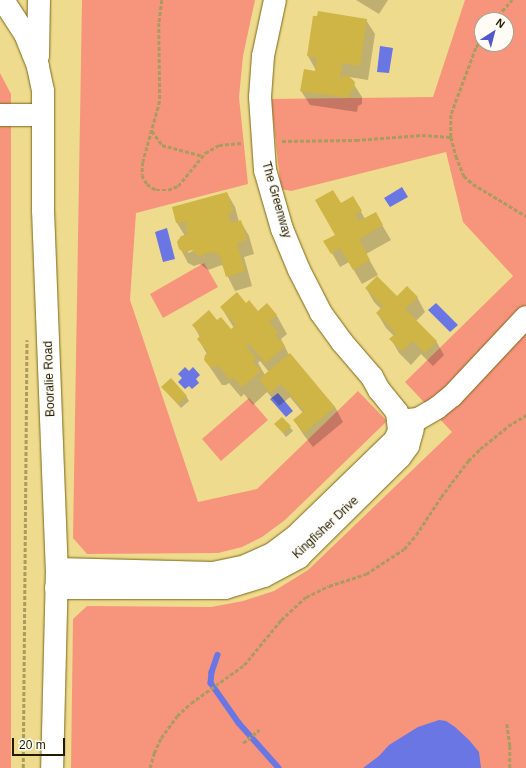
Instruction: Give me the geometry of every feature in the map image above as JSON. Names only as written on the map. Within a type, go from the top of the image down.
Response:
[{"type":"street","name":"Booralie Road","points":[[3,0],[26,34],[38,67],[43,91],[43,210],[56,578],[52,768]]},
{"type":"street","points":[[38,67],[39,0]]},
{"type":"street","name":"The Greenway","points":[[275,0],[263,56],[260,97],[265,170],[282,229],[299,270],[321,313],[342,342],[372,377],[379,390],[405,420]]},
{"type":"street","points":[[0,115],[42,115]]},
{"type":"street","points":[[405,420],[418,419],[437,408],[452,396],[526,317]]},
{"type":"street","name":"Kingfisher Drive","points":[[56,578],[214,573],[245,566],[272,554],[296,536],[395,440],[398,431],[405,420]]},
{"type":"path","points":[[162,0],[159,23],[160,101],[143,162],[142,175],[147,184],[156,190],[168,190],[178,186],[203,156],[219,145],[241,143]]},
{"type":"path","points":[[501,12],[512,0]]},
{"type":"path","points":[[476,52],[454,104],[451,115],[451,137],[458,165],[464,176],[472,184],[526,216]]},
{"type":"path","points":[[152,131],[162,145],[203,156]]},
{"type":"path","points":[[279,141],[356,140],[422,135],[451,137]]},
{"type":"path","points":[[23,768],[27,337]]},
{"type":"path","points":[[150,768],[154,753],[171,723],[191,703],[244,665],[281,620],[306,597],[329,586],[366,574],[404,549],[416,535],[468,461],[484,445],[526,415]]},
{"type":"path","points":[[507,724],[510,746],[510,768]]},
{"type":"path","points":[[243,743],[259,730]]},
{"type":"shaded area","points":[[82,0],[255,0],[243,56],[239,97],[248,184],[136,213],[130,300],[198,502],[257,489],[358,391],[387,421],[285,520],[262,537],[242,547],[218,553],[87,554],[73,538]]},
{"type":"shaded area","points":[[465,0],[526,0],[526,768],[71,768],[73,619],[87,606],[211,607],[243,601],[274,591],[308,570],[452,432],[405,382],[513,276],[463,222],[446,152],[291,191],[281,189],[271,99],[433,97]]},
{"type":"shaded area","points":[[0,73],[11,94],[11,768],[0,768]]},
{"type":"shaded area","points":[[204,263],[218,287],[163,318],[150,294]]},
{"type":"shaded area","points":[[249,398],[268,420],[221,461],[202,439]]},
{"type":"water","points":[[380,46],[393,48],[389,73],[377,72]]},
{"type":"water","points":[[402,187],[408,197],[390,207],[384,198]]},
{"type":"water","points":[[167,228],[175,259],[163,262],[155,232]]},
{"type":"water","points":[[436,303],[458,325],[450,332],[428,310]]},
{"type":"water","points":[[185,367],[189,371],[193,367],[200,375],[196,379],[199,383],[192,389],[189,386],[185,389],[178,382],[182,378],[178,374]]},
{"type":"water","points":[[278,393],[293,411],[286,417],[270,399]]},
{"type":"water","points":[[439,720],[446,721],[455,727],[469,740],[479,752],[481,768],[363,768],[379,756],[389,745],[418,727]]},
{"type":"building","points":[[318,11],[367,19],[360,66],[342,63],[340,79],[344,75],[351,78],[355,82],[354,89],[350,92],[349,98],[300,91],[304,69],[315,71],[317,58],[307,56],[313,16],[317,16]]},
{"type":"building","points":[[333,190],[341,203],[353,196],[362,211],[355,214],[359,221],[376,212],[383,225],[359,239],[370,260],[353,270],[340,248],[331,254],[323,241],[335,235],[315,200]]},
{"type":"building","points":[[227,192],[233,211],[228,213],[231,223],[241,220],[247,240],[237,243],[245,271],[226,277],[220,256],[213,252],[199,256],[192,250],[185,253],[179,249],[177,242],[181,236],[188,234],[185,221],[176,223],[172,207]]},
{"type":"building","points":[[377,276],[397,296],[407,286],[418,297],[405,309],[437,341],[425,353],[413,341],[402,351],[389,339],[396,333],[376,313],[383,306],[365,288]]},
{"type":"building","points":[[237,292],[246,303],[249,300],[258,311],[267,303],[277,315],[269,322],[278,332],[275,335],[285,346],[266,363],[249,344],[246,346],[256,358],[252,361],[261,371],[242,387],[233,377],[230,380],[218,365],[215,367],[210,367],[204,360],[205,355],[208,352],[197,339],[201,335],[192,325],[209,310],[217,320],[221,317],[231,329],[236,325],[220,307]]},
{"type":"building","points":[[290,353],[335,407],[304,433],[293,420],[304,411],[281,384],[270,393],[259,379]]},
{"type":"building","points":[[171,378],[187,396],[178,404],[161,387]]},
{"type":"building","points":[[282,417],[291,426],[283,433],[274,424]]},
{"type":"waterway","points":[[218,655],[212,672],[211,683],[239,723],[279,768]]}]
